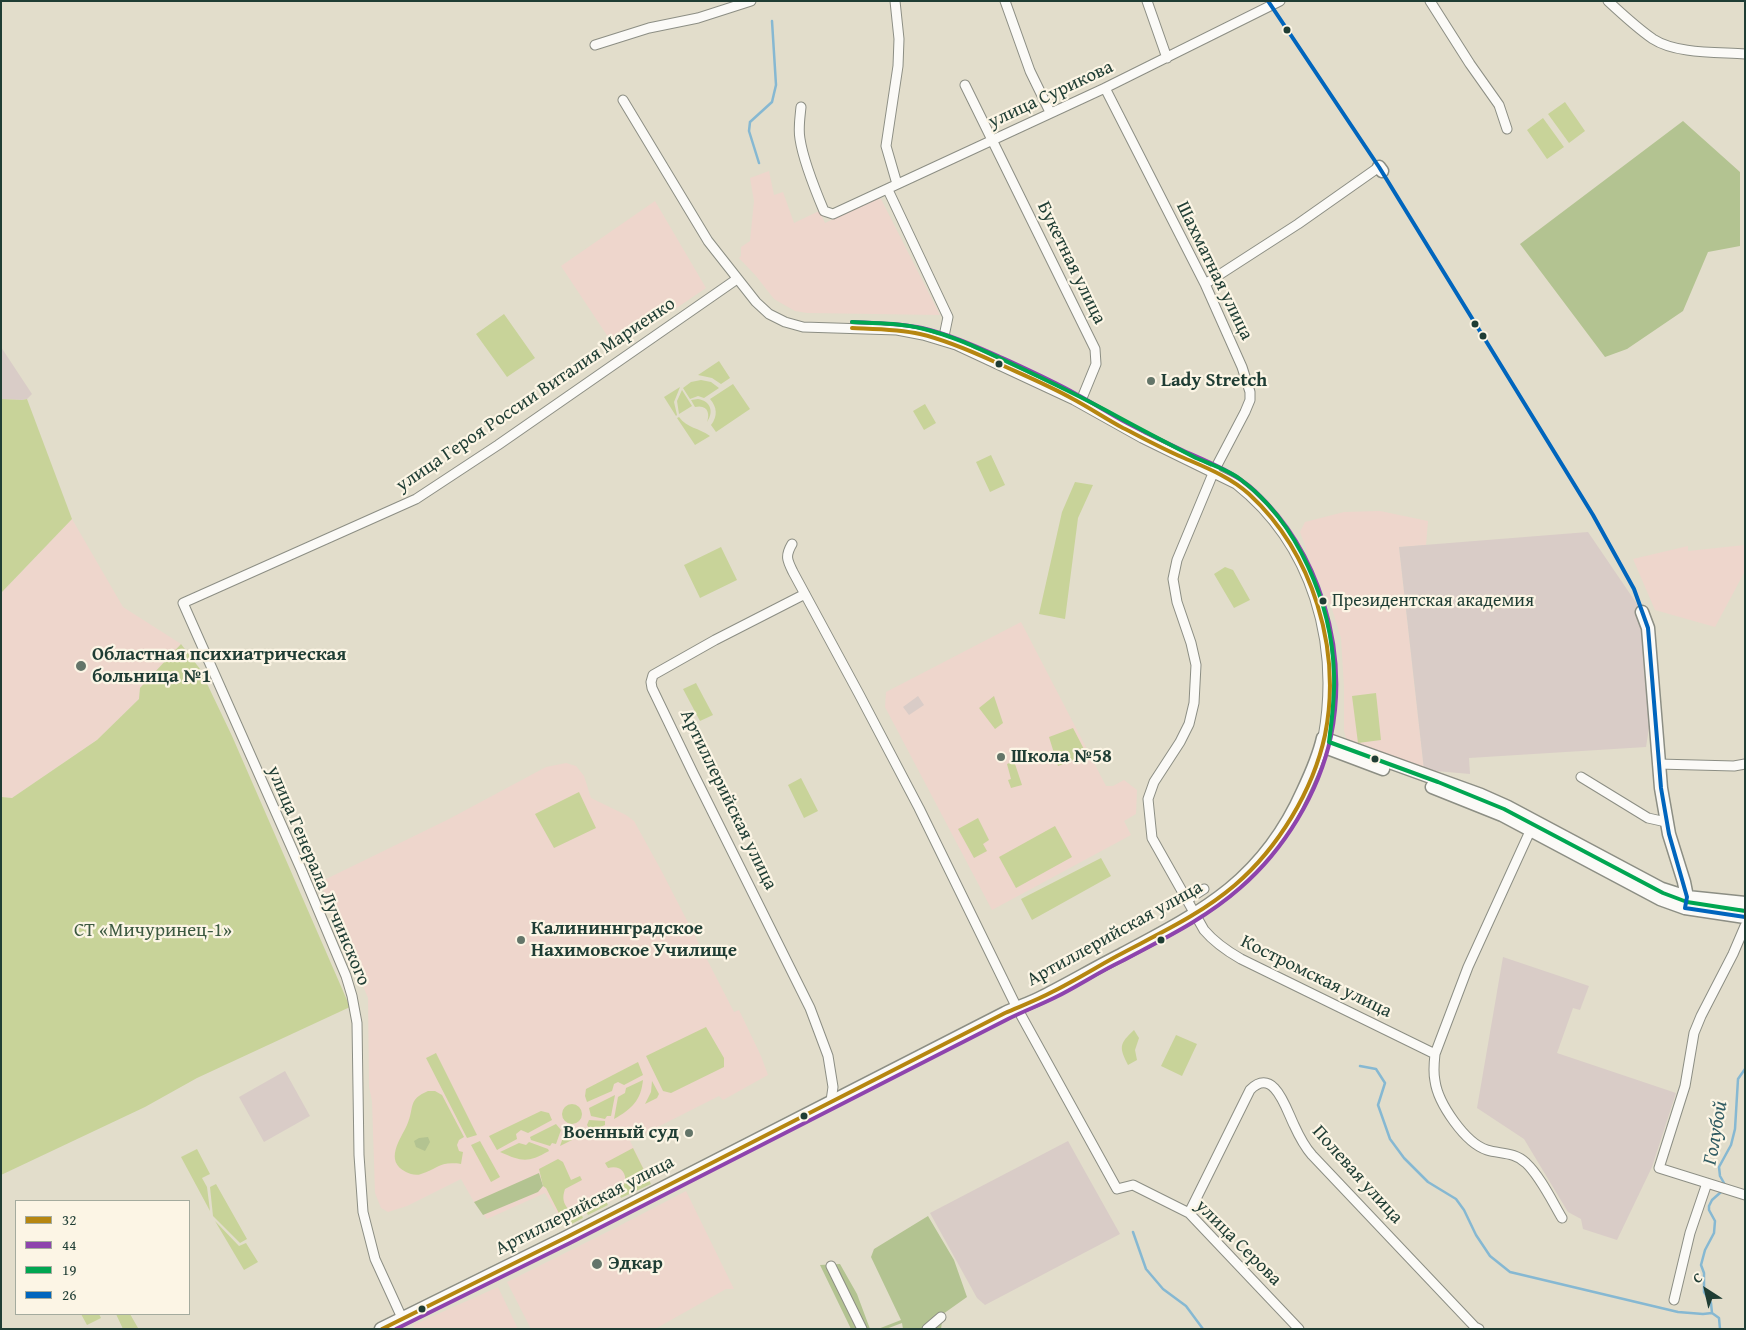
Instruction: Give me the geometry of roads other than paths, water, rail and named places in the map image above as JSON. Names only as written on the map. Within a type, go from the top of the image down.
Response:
[{"type":"main road","points":[[1642,612],[1648,628],[1658,764],[1666,822],[1686,902]]},
{"type":"main road","points":[[1322,742],[1483,806],[1531,829],[1660,899],[1686,902],[1745,903]]},
{"type":"main road","points":[[1322,742],[1481,795],[1508,807],[1686,902],[1745,917]]},
{"type":"main road","name":"Артиллерийская улица","points":[[381,1329],[567,1238],[831,1101],[1017,1008],[1043,997],[1194,914],[1236,884],[1254,867],[1284,830],[1296,808],[1322,742]]},
{"type":"street","points":[[595,45],[649,28],[698,18],[751,1]]},
{"type":"street","points":[[895,1],[899,39],[898,66],[886,146],[897,184]]},
{"type":"street","points":[[1005,1],[1030,71],[1050,112]]},
{"type":"street","points":[[1147,1],[1167,58]]},
{"type":"street","name":"улица Сурикова","points":[[801,107],[799,138],[817,196],[824,211],[833,214],[1105,88],[1280,1]]},
{"type":"street","points":[[1430,1],[1499,105],[1507,129]]},
{"type":"street","points":[[1608,1],[1654,40],[1669,46],[1685,50],[1745,54]]},
{"type":"street","name":"Букетная улица","points":[[965,85],[1095,349],[1096,364],[1080,404]]},
{"type":"street","name":"Шахматная улица","points":[[1105,88],[1205,284],[1242,367],[1250,392],[1250,400],[1245,412],[1214,472],[1177,560],[1173,579],[1177,602],[1196,665],[1194,703],[1189,724],[1180,742],[1154,782],[1148,799],[1152,838],[1187,900]]},
{"type":"street","name":"Артиллерийская улица","points":[[623,100],[708,241],[756,302],[769,314],[785,322],[803,327],[897,330],[923,335],[983,356],[1080,404],[1142,438],[1214,472],[1236,484],[1262,506],[1285,537],[1310,584],[1320,612],[1327,653],[1329,685],[1322,742]]},
{"type":"street","points":[[1205,284],[1381,169]]},
{"type":"street","points":[[888,190],[948,317],[944,341]]},
{"type":"street","name":"улица Героя России Виталия Мариенко","points":[[183,603],[416,499],[498,445],[737,279]]},
{"type":"street","name":"Артиллерийская улица","points":[[792,544],[787,552],[786,559],[919,808],[1017,1008],[1117,1189]]},
{"type":"street","name":"Артиллерийская улица","points":[[805,594],[653,675],[651,682],[652,688],[693,773],[810,1008],[828,1056],[833,1087],[831,1101]]},
{"type":"street","name":"улица Генерала Лучинского","points":[[183,603],[301,869],[346,976],[357,1023],[359,1155],[363,1212],[375,1259],[402,1318]]},
{"type":"street","points":[[1658,764],[1734,766],[1745,764]]},
{"type":"street","points":[[1580,777],[1648,818],[1666,822]]},
{"type":"street","points":[[1531,829],[1468,966],[1435,1054],[1433,1069],[1435,1083],[1441,1098],[1464,1134],[1474,1144],[1486,1150],[1514,1155],[1526,1162],[1537,1176],[1562,1218]]},
{"type":"street","points":[[1187,900],[1204,889]]},
{"type":"street","name":"Костромская улица","points":[[1187,900],[1211,939],[1241,959],[1435,1054]]},
{"type":"street","points":[[1745,926],[1734,954],[1700,1016],[1694,1033],[1685,1086],[1659,1168],[1745,1195]]},
{"type":"street","name":"Полевая улица","points":[[1189,1213],[1250,1090],[1256,1084],[1263,1083],[1273,1087],[1285,1102],[1292,1123],[1303,1144],[1312,1155],[1477,1328]]},
{"type":"street","points":[[1674,1300],[1690,1234],[1707,1183]]},
{"type":"street","name":"улица Серова","points":[[1117,1189],[1133,1185],[1189,1213],[1299,1329]]},
{"type":"street","points":[[831,1266],[862,1329]]},
{"type":"street","points":[[927,1329],[941,1317]]},
{"type":"waterway","points":[[759,163],[749,131],[750,122],[772,102],[776,85],[772,21]]},
{"type":"waterway","points":[[1360,1066],[1376,1069],[1385,1083],[1378,1105],[1390,1139],[1404,1158],[1428,1182],[1456,1199],[1490,1256],[1510,1272],[1678,1312],[1712,1313],[1719,1318],[1720,1329]]},
{"type":"waterway","name":"Голубой","points":[[1712,1313],[1711,1303],[1704,1292],[1704,1273],[1701,1265],[1705,1250],[1714,1233],[1715,1221],[1709,1206],[1712,1200],[1721,1192],[1724,1183],[1720,1176],[1719,1167],[1731,1145],[1735,1129],[1738,1079],[1745,1069]]},
{"type":"waterway","points":[[1133,1232],[1146,1269],[1163,1289],[1186,1306],[1203,1329]]},
{"type":"place","name":"Lady Stretch","points":[[1151,381]]},
{"type":"place","name":"Президентская академия","points":[[1323,601]]},
{"type":"place","name":"Областная психиатрическая больница №1","points":[[81,666]]},
{"type":"place","name":"Школа №58","points":[[1001,757]]},
{"type":"place","name":"Калининнградское Нахимовское Училище","points":[[521,940]]},
{"type":"place","name":"Военный суд","points":[[689,1133]]},
{"type":"place","name":"Эдкар","points":[[597,1264]]},
{"type":"park label","name":"СТ «Мичуринец-1»","points":[[153,931]]}]
